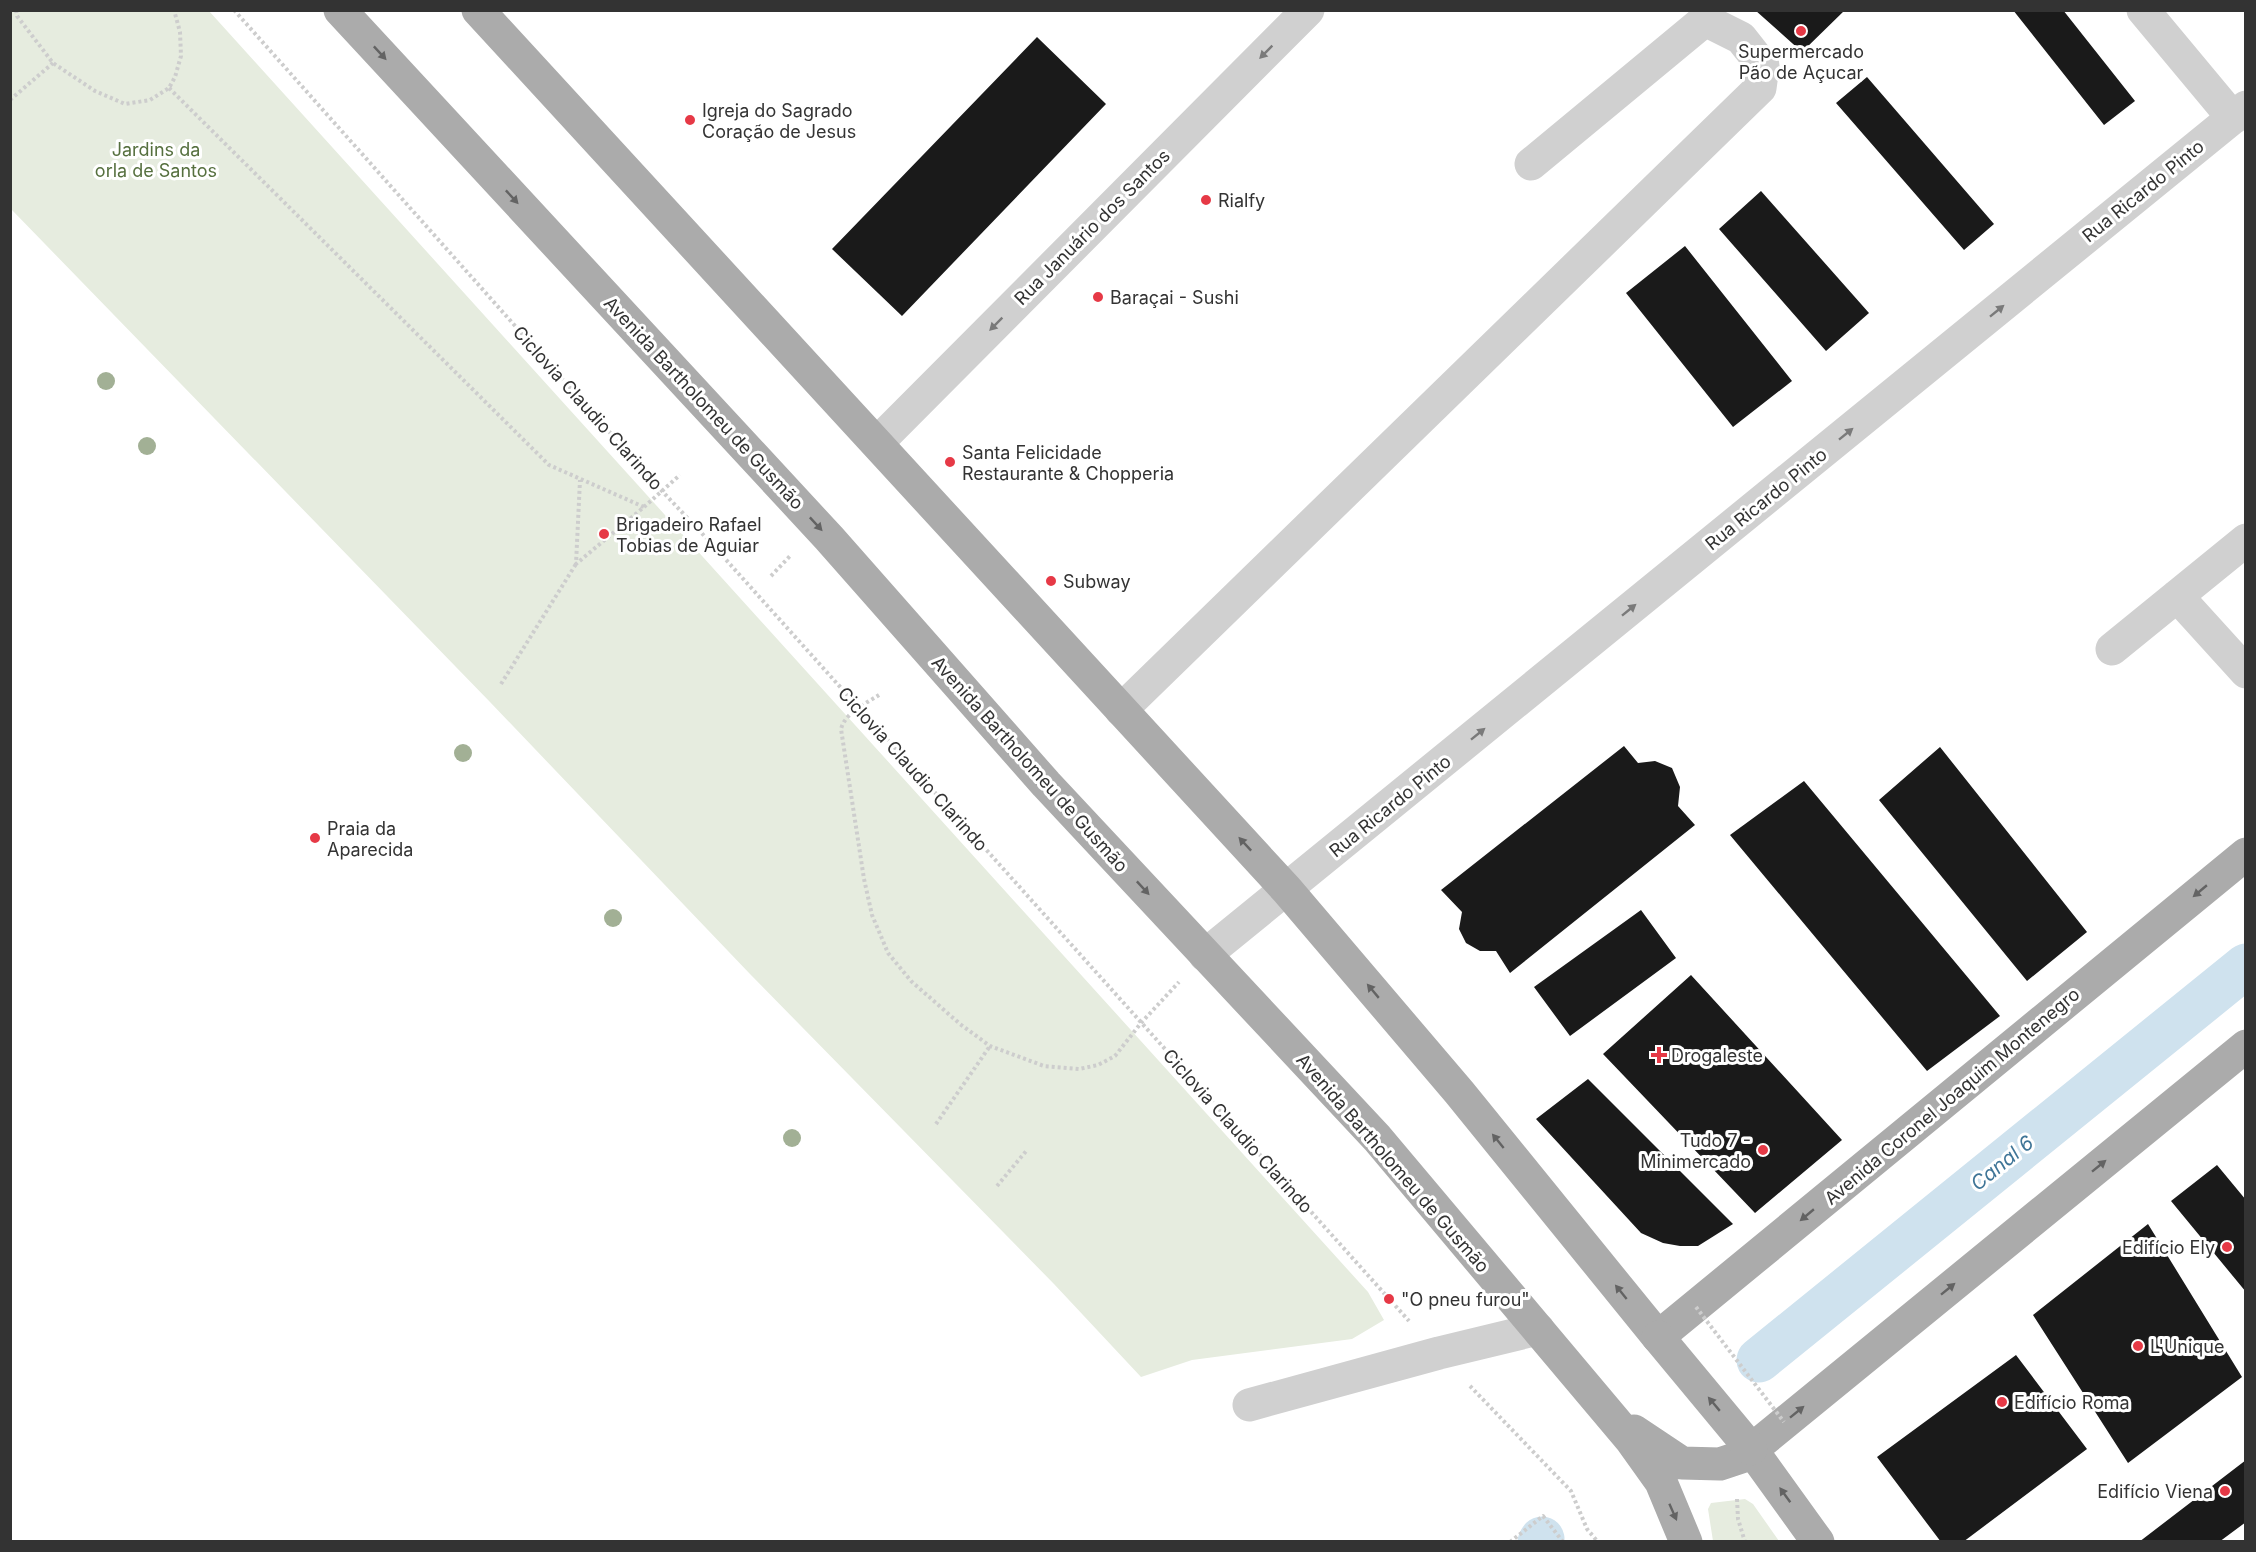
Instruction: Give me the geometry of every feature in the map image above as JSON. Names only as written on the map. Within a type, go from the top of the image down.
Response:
[{"type":"main road","name":"Avenida Bartholomeu de Gusmão","points":[[340,10],[818,526],[1046,784],[1377,1138],[1606,1410],[1671,1472]]},
{"type":"main road","points":[[478,10],[1287,890],[1458,1092],[1751,1449],[1818,1542]]},
{"type":"main road","name":"Avenida Coronel Joaquim Montenegro","points":[[1658,1337],[2246,854]]},
{"type":"main road","points":[[1686,1542],[1671,1472],[1720,1464],[1744,1456],[2246,1046]]},
{"type":"street","name":"Rua Januário dos Santos","points":[[877,443],[1308,10]]},
{"type":"street","points":[[2143,10],[2239,113]]},
{"type":"street","points":[[1121,710],[1760,88],[1763,66],[1741,38],[1705,20],[1531,164]]},
{"type":"street","name":"Rua Ricardo Pinto","points":[[1205,956],[2239,113]]},
{"type":"street","points":[[2112,649],[2246,540]]},
{"type":"street","points":[[2177,596],[2246,672]]},
{"type":"street","points":[[1249,1405],[1439,1353],[1476,1346],[1538,1329]]},
{"type":"path","points":[[16,10],[17,16],[53,63],[95,91],[125,104],[150,100],[169,88],[175,77],[181,56],[180,32],[174,10]]},
{"type":"path","name":"Ciclovia Claudio Clarindo","points":[[234,10],[662,491],[860,708],[1141,1023],[1439,1353],[1571,1491],[1587,1529],[1598,1542]]},
{"type":"path","points":[[10,100],[53,63]]},
{"type":"path","points":[[169,88],[549,465],[644,507]]},
{"type":"path","points":[[501,684],[576,564],[680,475]]},
{"type":"path","points":[[576,564],[580,480]]},
{"type":"path","points":[[879,695],[843,721],[841,729],[864,879],[872,915],[888,953],[911,981],[960,1024],[990,1046],[1044,1066],[1079,1069],[1098,1065],[1115,1056],[1141,1023],[1205,956]]},
{"type":"path","points":[[936,1124],[990,1046]]},
{"type":"path","points":[[997,1186],[1027,1150]]},
{"type":"path","points":[[1695,1307],[1784,1422]]},
{"type":"path","points":[[1510,1542],[1544,1516],[1563,1542]]},
{"type":"green space","name":"Jardins da orla de Santos","points":[[11,10],[209,11],[1368,1292],[1384,1320],[1352,1339],[1192,1360],[1141,1377],[1054,1284],[750,974],[490,702],[11,209]]},
{"type":"green space","points":[[1745,1499],[1753,1504],[1779,1541],[1713,1541],[1708,1509],[1711,1503]]},
{"type":"building","name":"Supermercado Pão de Açucar","points":[[1755,10],[1845,10],[1802,52]]},
{"type":"building","points":[[2013,10],[2063,10],[2135,101],[2104,125]]},
{"type":"building","points":[[1037,37],[1106,104],[902,316],[832,249]]},
{"type":"building","points":[[1867,77],[1994,224],[1964,250],[1836,103]]},
{"type":"building","points":[[1761,191],[1869,313],[1826,351],[1719,229]]},
{"type":"building","points":[[1685,246],[1792,381],[1733,427],[1626,293]]},
{"type":"building","points":[[1624,746],[1638,763],[1655,761],[1672,768],[1680,787],[1678,806],[1695,825],[1510,973],[1496,951],[1480,951],[1466,943],[1459,929],[1462,912],[1441,890]]},
{"type":"building","points":[[1940,747],[2087,932],[2027,981],[1879,800]]},
{"type":"building","points":[[1804,781],[2000,1016],[1927,1071],[1730,835]]},
{"type":"building","points":[[1641,910],[1676,958],[1570,1036],[1534,987]]},
{"type":"building","points":[[1691,975],[1842,1140],[1755,1213],[1603,1054]]},
{"type":"building","points":[[1588,1079],[1733,1224],[1698,1246],[1663,1243],[1641,1233],[1536,1119]]},
{"type":"building","name":"Edifício Ely","points":[[2217,1165],[2246,1200],[2246,1292],[2171,1201]]},
{"type":"building","name":"L'Unique","points":[[2148,1224],[2242,1377],[2128,1463],[2033,1315]]},
{"type":"building","name":"Edifício Roma","points":[[2016,1355],[2087,1449],[1963,1542],[1941,1542],[1877,1457]]},
{"type":"building","name":"Edifício Viena","points":[[2246,1460],[2246,1522],[2219,1542],[2139,1542]]},
{"type":"waterway","name":"Canal 6","points":[[1759,1360],[2246,966]]},
{"type":"place","name":"Supermercado Pão de Açucar","points":[[1801,31]]},
{"type":"place","name":"Igreja do Sagrado Coração de Jesus","points":[[690,120]]},
{"type":"place","name":"Rialfy","points":[[1206,200]]},
{"type":"place","name":"Baraçai - Sushi","points":[[1098,297]]},
{"type":"place","name":"Santa Felicidade Restaurante & Chopperia","points":[[950,462]]},
{"type":"place","name":"Brigadeiro Rafael Tobias de Aguiar","points":[[604,534]]},
{"type":"place","name":"Subway","points":[[1051,581]]},
{"type":"place","name":"Praia da Aparecida","points":[[315,838]]},
{"type":"place","name":"Drogaleste","points":[[1659,1055]]},
{"type":"place","name":"Tudo 7 - Minimercado","points":[[1763,1150]]},
{"type":"place","name":"Edifício Ely","points":[[2227,1247]]},
{"type":"place","name":"\"O pneu furou\"","points":[[1389,1299]]},
{"type":"place","name":"L'Unique","points":[[2138,1346]]},
{"type":"place","name":"Edifício Roma","points":[[2002,1402]]},
{"type":"place","name":"Edifício Viena","points":[[2225,1491]]}]
